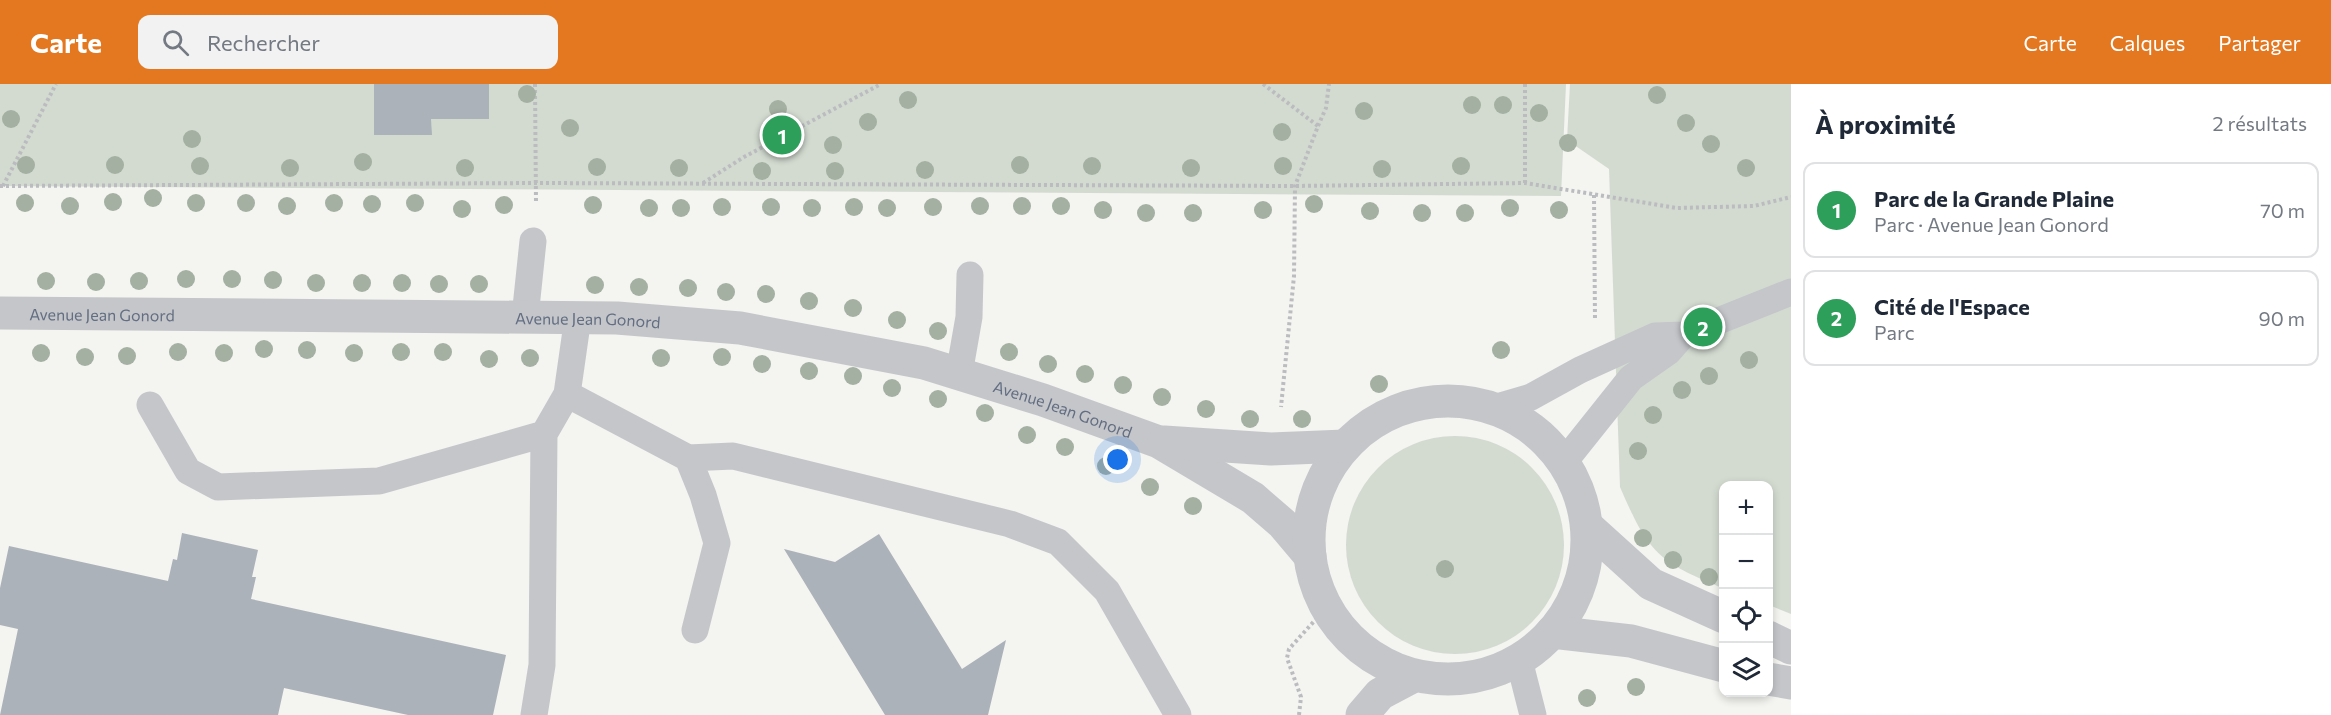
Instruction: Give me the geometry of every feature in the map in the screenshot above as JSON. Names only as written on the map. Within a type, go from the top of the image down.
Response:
[{"type":"street","name":"Avenue Jean Gonord","points":[[0,313],[617,318],[740,328],[924,363],[1159,442],[1253,498],[1283,524],[1310,556]]},
{"type":"street","points":[[1454,400],[1494,408],[1533,429],[1564,462],[1577,487],[1588,527],[1583,574],[1571,605],[1552,632],[1519,660],[1481,675],[1441,679],[1414,676],[1372,657],[1346,635],[1326,608],[1310,556],[1311,516],[1323,478],[1345,446],[1376,420],[1414,404],[1454,400]]},
{"type":"street","name":"Avenue Jean Gonord","points":[[1159,442],[1271,449],[1345,446]]},
{"type":"street","points":[[1588,527],[1651,584],[1719,615]]},
{"type":"street","points":[[1552,632],[1631,641],[1719,665]]},
{"type":"street","points":[[1773,639],[1791,648]]},
{"type":"street","points":[[1362,715],[1380,694],[1414,676]]},
{"type":"street","points":[[1773,680],[1791,683]]},
{"type":"lane","points":[[525,317],[533,241]]},
{"type":"lane","points":[[959,374],[969,317],[970,275]]},
{"type":"lane","points":[[1494,408],[1531,397],[1580,370],[1655,336],[1683,335],[1791,292]]},
{"type":"lane","points":[[534,715],[542,665],[544,434],[567,394],[578,318]]},
{"type":"lane","points":[[1564,462],[1631,378],[1668,352],[1683,335]]},
{"type":"lane","points":[[567,394],[688,458],[733,456],[1010,524],[1058,542],[1107,591],[1178,715]]},
{"type":"lane","points":[[150,405],[188,471],[218,487],[379,481],[544,434]]},
{"type":"lane","points":[[688,458],[704,495],[717,543],[695,630]]},
{"type":"lane","points":[[1519,660],[1533,715]]},
{"type":"path","points":[[56,84],[2,186],[536,183],[1295,186],[1525,183],[1677,208],[1754,206],[1791,197]]},
{"type":"path","points":[[533,241],[536,183],[535,84]]},
{"type":"path","points":[[702,183],[744,157],[881,84]]},
{"type":"path","points":[[1263,84],[1318,126]]},
{"type":"path","points":[[1271,449],[1281,416],[1290,331],[1295,186],[1326,108],[1329,84]]},
{"type":"path","points":[[1525,84],[1525,183]]},
{"type":"path","points":[[1594,195],[1595,328]]},
{"type":"path","points":[[1299,715],[1301,696],[1287,658],[1289,649],[1326,608]]},
{"type":"shaded area","points":[[0,84],[1566,84],[1561,196],[0,186]]},
{"type":"shaded area","points":[[1570,84],[1791,84],[1791,614],[1773,607],[1773,481],[1719,481],[1719,586],[1669,562],[1648,541],[1630,509],[1620,487],[1609,169],[1567,140]]},
{"type":"shaded area","points":[[1455,436],[1476,438],[1497,444],[1515,454],[1532,468],[1546,485],[1556,503],[1562,524],[1564,545],[1562,566],[1556,587],[1546,605],[1532,622],[1515,636],[1497,646],[1476,652],[1455,654],[1434,652],[1413,646],[1395,636],[1378,622],[1364,605],[1354,587],[1348,566],[1346,545],[1348,524],[1354,503],[1364,485],[1378,468],[1395,454],[1413,444],[1434,438]]},
{"type":"building","points":[[374,84],[489,84],[489,119],[431,119],[432,135],[374,135]]},
{"type":"building","points":[[182,533],[258,550],[252,577],[256,577],[251,599],[506,655],[493,715],[408,715],[284,688],[278,715],[0,715],[18,629],[0,625],[0,588],[9,546],[168,581],[173,559],[177,560]]},
{"type":"building","points":[[879,534],[962,669],[1006,640],[988,715],[885,715],[784,549],[835,562]]},
{"type":"place","name":"Parc de la Grande Plaine","points":[[782,135]]},
{"type":"place","name":"Cité de l'Espace","points":[[1703,327]]}]
